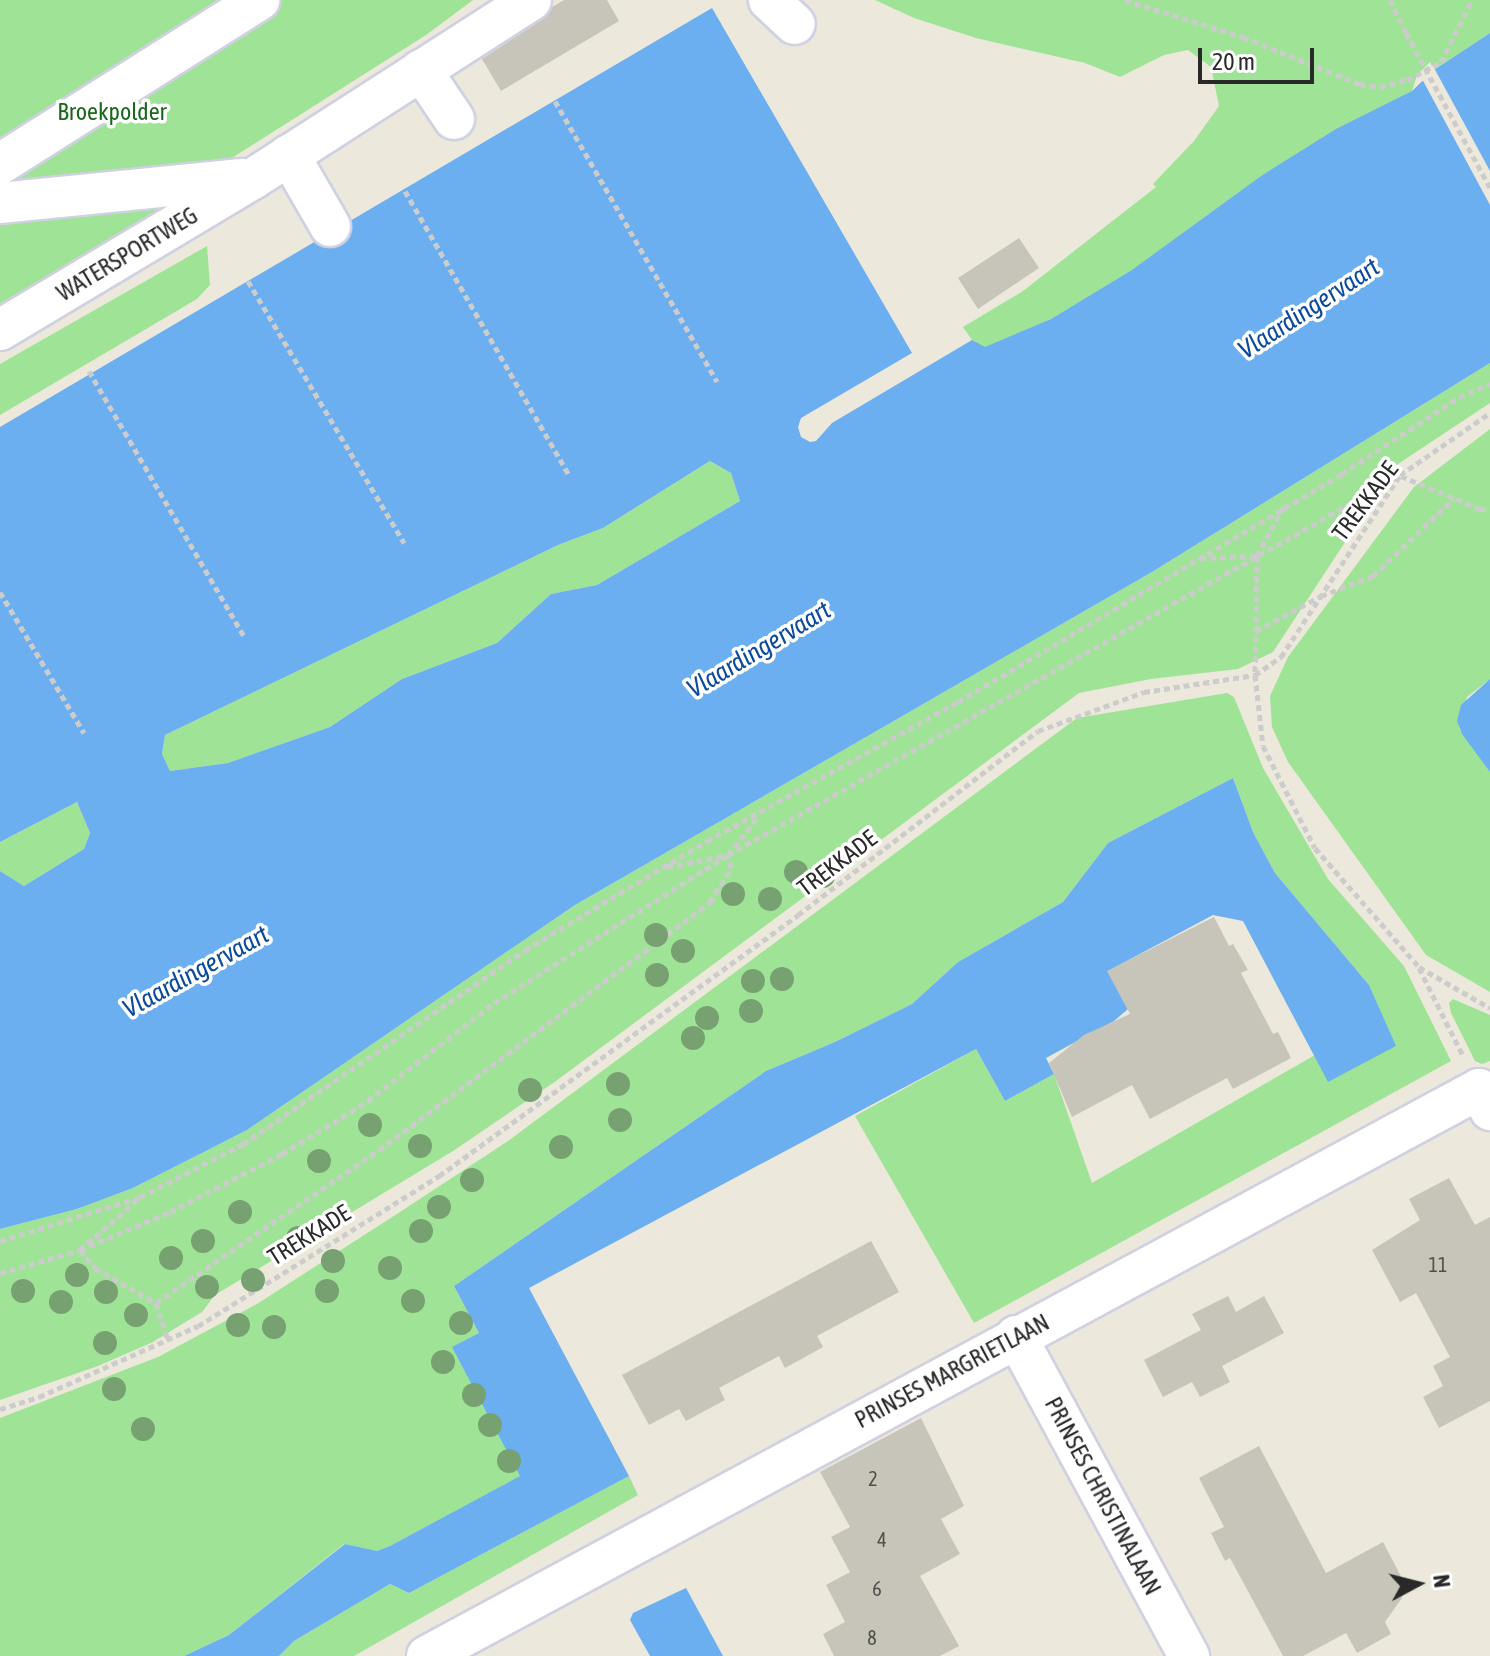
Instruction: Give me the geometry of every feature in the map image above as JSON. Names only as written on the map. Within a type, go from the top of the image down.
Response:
[{"type":"street","points":[[0,164],[259,0]]},
{"type":"street","name":"WATERSPORTWEG","points":[[0,330],[254,178],[531,0]]},
{"type":"street","points":[[421,70],[454,119]]},
{"type":"street","points":[[289,155],[330,226]]},
{"type":"street","points":[[0,203],[254,178]]},
{"type":"street","name":"PRINSES MARGRIETLAAN","points":[[427,1656],[1016,1336],[1484,1100]]},
{"type":"street","name":"PRINSES CHRISTINALAAN","points":[[1016,1336],[1189,1656]]},
{"type":"path","points":[[1125,0],[1243,37],[1360,84],[1380,87],[1407,80],[1441,62],[1472,0]]},
{"type":"path","points":[[1390,0],[1490,188]]},
{"type":"path","points":[[555,101],[717,382]]},
{"type":"path","points":[[405,191],[569,475]]},
{"type":"path","points":[[248,281],[404,543]]},
{"type":"path","points":[[89,371],[244,636]]},
{"type":"path","name":"TREKKADE","points":[[0,1241],[39,1232],[140,1197],[192,1172],[280,1121],[525,950],[662,868],[958,702],[1285,505],[1342,474],[1459,397],[1490,384]]},
{"type":"path","name":"TREKKADE","points":[[0,1409],[39,1397],[198,1326],[439,1176],[798,915],[1038,731],[1144,692],[1255,675],[1281,657],[1400,475],[1490,413]]},
{"type":"path","points":[[168,1339],[156,1303],[95,1268],[80,1250],[170,1212],[282,1154],[368,1101],[494,1003],[728,855],[1400,475],[1454,498],[1490,509]]},
{"type":"path","points":[[1255,632],[1321,596],[1373,576],[1454,498]]},
{"type":"path","points":[[1285,505],[1257,556],[1255,675],[1263,746],[1315,848],[1419,967],[1484,1100]]},
{"type":"path","points":[[1196,558],[1257,556]]},
{"type":"path","points":[[0,592],[84,733]]},
{"type":"path","name":"TREKKADE","points":[[662,868],[728,855],[761,813]]},
{"type":"path","name":"TREKKADE","points":[[156,1303],[379,1150],[710,902],[731,868],[728,855]]},
{"type":"path","points":[[1419,967],[1490,1008]]},
{"type":"path","name":"TREKKADE","points":[[0,1273],[80,1250],[140,1197]]},
{"type":"green space","name":"Broekpolder","points":[[0,0],[473,0],[426,35],[235,156],[213,177],[0,314]]},
{"type":"green space","points":[[875,0],[1490,0],[1490,33],[1434,70],[1430,62],[1417,75],[1412,91],[1261,176],[1132,271],[1051,319],[985,348],[972,340],[963,327],[1023,291],[1156,187],[1153,184],[1194,141],[1219,106],[1211,67],[1188,50],[1164,55],[1120,77],[1085,63],[976,38],[914,18]]},
{"type":"green space","points":[[207,246],[210,285],[197,299],[0,415],[0,364]]},
{"type":"green space","points":[[1490,363],[1490,403],[1395,466],[1273,652],[1238,669],[1151,679],[1079,693],[556,1081],[453,1151],[215,1295],[202,1312],[153,1342],[98,1366],[0,1400],[0,1229],[77,1209],[133,1188],[247,1130],[575,905],[1152,572]]},
{"type":"green space","points":[[1490,429],[1490,679],[1467,697],[1459,728],[1490,772],[1490,992],[1426,955],[1288,762],[1272,727],[1270,696],[1288,657],[1414,487]]},
{"type":"green space","points":[[710,461],[731,473],[740,501],[597,585],[551,594],[497,643],[402,679],[330,727],[228,763],[170,771],[162,754],[165,735],[558,545],[603,528]]},
{"type":"green space","points":[[1227,693],[1234,697],[1263,768],[1328,879],[1404,966],[1451,1061],[974,1323],[855,1116],[976,1049],[1005,1101],[1054,1074],[1092,1183],[1315,1055],[1329,1082],[1369,985],[1275,873],[1253,832],[1233,778],[1108,843],[1063,902],[958,962],[912,1004],[835,1042],[766,1071],[454,1286],[479,1333],[453,1347],[521,1476],[377,1551],[344,1544],[229,1635],[184,1656],[0,1656],[0,1418],[158,1357],[257,1304],[400,1212],[508,1141],[1077,718]]},
{"type":"green space","points":[[77,802],[90,833],[84,849],[24,886],[0,871],[0,842]]},
{"type":"green space","points":[[1453,999],[1490,1015],[1490,1061],[1482,1064],[1475,1061],[1451,1013],[1449,1003]]},
{"type":"green space","points":[[629,1476],[638,1495],[354,1656],[279,1656],[294,1641],[390,1584],[409,1593]]},
{"type":"water","name":"Vlaardingervaart","points":[[712,8],[912,353],[801,418],[798,427],[801,437],[810,442],[816,441],[832,423],[972,340],[985,347],[1051,319],[1132,270],[1261,176],[1336,129],[1412,91],[1434,70],[1490,33],[1490,363],[1152,572],[575,905],[247,1130],[133,1188],[77,1209],[0,1229],[0,871],[24,886],[84,849],[90,833],[77,802],[0,842],[0,427]],"holes":[[[710,461],[731,473],[740,501],[597,585],[551,594],[497,643],[402,679],[330,727],[228,763],[170,771],[162,754],[165,735],[558,545],[603,528]]]},
{"type":"water","points":[[1490,679],[1490,772],[1462,734],[1457,721],[1461,705]]},
{"type":"water","points":[[1233,778],[1253,832],[1275,873],[1369,985],[1396,1046],[1328,1082],[1243,921],[1213,915],[1108,971],[1128,1009],[1114,1021],[1046,1058],[1054,1074],[1005,1101],[976,1049],[529,1288],[629,1476],[409,1593],[390,1584],[294,1641],[279,1656],[184,1656],[229,1635],[345,1544],[377,1551],[390,1546],[520,1476],[452,1347],[479,1333],[454,1286],[766,1071],[835,1042],[912,1004],[958,962],[1063,902],[1108,843]]},
{"type":"water","points":[[686,1588],[723,1656],[650,1656],[630,1620],[633,1613]]},
{"type":"pier","points":[[1433,66],[1490,171],[1490,205],[1421,77]]},
{"type":"building","points":[[564,0],[607,0],[619,21],[501,91],[482,59],[543,19],[552,7]]},
{"type":"building","points":[[1019,238],[1039,268],[978,309],[958,278]]},
{"type":"building","points":[[1214,917],[1229,946],[1233,944],[1248,970],[1241,973],[1273,1034],[1278,1032],[1291,1058],[1233,1089],[1227,1078],[1150,1119],[1132,1085],[1072,1117],[1049,1063],[1084,1035],[1130,1014],[1107,971]]},
{"type":"building","points":[[1449,1178],[1475,1225],[1490,1217],[1490,1401],[1439,1428],[1423,1397],[1443,1386],[1433,1366],[1450,1357],[1416,1293],[1400,1302],[1372,1250],[1420,1220],[1409,1199]]},
{"type":"building","points":[[871,1241],[899,1292],[817,1336],[823,1347],[785,1368],[779,1356],[719,1388],[725,1400],[686,1421],[679,1409],[649,1425],[622,1375]]},
{"type":"building","points":[[1228,1296],[1236,1312],[1264,1296],[1284,1333],[1222,1366],[1230,1382],[1200,1397],[1192,1382],[1163,1397],[1144,1360],[1201,1330],[1192,1314]]},
{"type":"building","points":[[921,1418],[964,1506],[941,1519],[960,1554],[920,1576],[959,1646],[940,1656],[834,1656],[823,1634],[845,1622],[826,1585],[850,1572],[831,1537],[850,1527],[820,1472]]},
{"type":"building","points":[[1259,1446],[1326,1573],[1383,1542],[1404,1582],[1402,1598],[1385,1622],[1391,1634],[1357,1653],[1346,1633],[1303,1656],[1283,1656],[1230,1558],[1225,1561],[1211,1533],[1224,1527],[1199,1478]]}]
